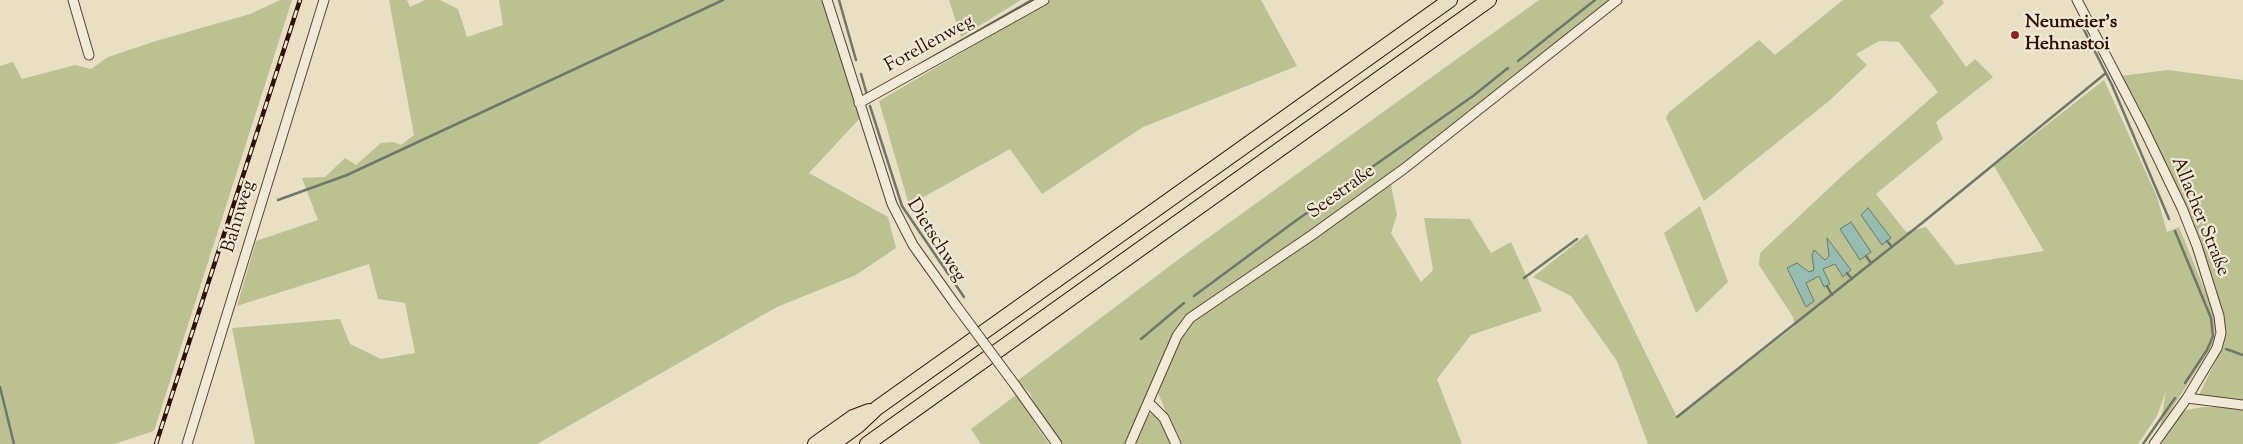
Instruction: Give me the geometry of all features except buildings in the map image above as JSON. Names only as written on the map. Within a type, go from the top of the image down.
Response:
[{"type":"highway","points":[[832,444],[859,425],[876,408],[1450,0]]},
{"type":"highway","points":[[867,444],[1489,0]]},
{"type":"highway","points":[[815,444],[853,417],[876,408]]},
{"type":"street","points":[[73,0],[89,55]]},
{"type":"street","name":"Bahnweg","points":[[187,444],[324,0]]},
{"type":"street","name":"Dietschweg","points":[[827,0],[892,204],[914,245],[1056,444]]},
{"type":"street","name":"Forellenweg","points":[[859,103],[1044,0]]},
{"type":"street","name":"Seestraße","points":[[1130,444],[1177,336],[1190,318],[1312,235],[1405,168],[1617,0]]},
{"type":"street","name":"Allacher Straße","points":[[2077,0],[2141,123],[2182,208],[2197,246],[2219,316],[2221,333],[2217,348],[2186,398],[2154,444]]},
{"type":"street","points":[[2186,398],[2243,405]]},
{"type":"street","points":[[1149,403],[1164,418],[1176,444]]},
{"type":"green space","points":[[280,0],[292,0],[154,431],[114,444],[0,444],[0,66],[13,62],[22,79],[75,65],[91,69],[108,57],[250,14]]},
{"type":"green space","points":[[389,0],[407,0],[410,7],[425,0],[440,0],[458,9],[467,37],[503,25],[499,0],[823,0],[860,118],[809,173],[888,217],[896,248],[856,275],[777,307],[537,444],[255,444],[232,328],[340,319],[350,344],[381,359],[415,353],[405,303],[378,299],[369,264],[237,306],[256,241],[318,220],[302,178],[325,177],[345,158],[356,165],[381,143],[393,142],[401,145],[414,135]]},
{"type":"green space","points":[[949,0],[1021,0],[961,37]]},
{"type":"green space","points":[[1051,0],[1261,0],[1297,66],[1143,127],[1042,194],[1010,149],[909,205],[879,101]]},
{"type":"green space","points":[[1539,0],[1610,0],[1413,157],[1312,231],[1186,316],[1126,444],[1061,444],[1037,410],[1030,393],[1017,381],[1187,253]]},
{"type":"green space","points":[[1843,0],[1942,0],[1944,3],[1930,16],[1966,67],[1975,59],[1993,77],[1936,122],[1943,139],[1876,194],[1906,232],[1926,227],[1956,265],[2044,251],[1994,166],[2104,80],[2157,197],[2167,232],[2179,227],[2216,318],[2213,344],[2160,427],[2166,391],[2157,416],[2138,444],[1648,444],[1617,361],[1571,296],[1533,277],[1587,234],[1677,417],[1795,326],[1793,317],[1759,265],[1760,253],[1843,175],[1938,92],[1899,42],[1879,41],[1856,54],[1867,65],[1829,101],[1704,201],[1666,118],[1669,112],[1759,40],[1775,55]]},
{"type":"green space","points":[[2168,70],[2243,80],[2243,401],[2199,395],[2224,344],[2224,323],[2206,265],[2121,76]]},
{"type":"green space","points":[[1391,185],[1397,215],[1391,233],[1421,282],[1433,270],[1424,218],[1470,219],[1491,253],[1511,242],[1542,311],[1471,335],[1437,379],[1462,444],[1179,444],[1156,388],[1172,350],[1191,320]]},
{"type":"green space","points":[[1700,206],[1728,282],[1696,313],[1664,233]]},
{"type":"green space","points":[[1016,395],[1049,444],[981,444],[971,429]]},
{"type":"green space","points":[[2203,407],[2243,408],[2243,444],[2158,444],[2181,411]]},
{"type":"green space","points":[[1156,413],[1172,444],[1135,444],[1145,415]]},
{"type":"water","points":[[1868,208],[1891,238],[1882,245],[1861,215]]},
{"type":"water","points":[[1851,222],[1871,252],[1860,260],[1840,229]]},
{"type":"water","points":[[1827,238],[1851,270],[1843,277],[1835,264],[1823,269],[1830,284],[1824,287],[1819,276],[1806,283],[1814,301],[1806,307],[1787,268],[1797,263],[1809,272],[1814,270],[1812,255],[1814,250],[1825,260],[1829,256]]},
{"type":"waterway","points":[[278,200],[347,175],[723,0]]},
{"type":"waterway","points":[[839,0],[856,60]]},
{"type":"waterway","points":[[922,63],[1032,0]]},
{"type":"waterway","points":[[1518,61],[1595,0]]},
{"type":"waterway","points":[[2083,28],[2112,85],[2169,219]]},
{"type":"waterway","points":[[1194,296],[1294,222],[1473,96],[1508,68]]},
{"type":"waterway","points":[[1677,417],[1922,223],[2106,73]]},
{"type":"waterway","points":[[861,74],[867,95]]},
{"type":"waterway","points":[[870,106],[902,206],[964,297]]},
{"type":"waterway","points":[[2175,231],[2211,318],[2213,336],[2207,350],[2185,383]]},
{"type":"waterway","points":[[1524,278],[1577,239]]},
{"type":"waterway","points":[[1887,241],[1892,247]]},
{"type":"waterway","points":[[1866,256],[1871,263]]},
{"type":"waterway","points":[[1847,273],[1852,279]]},
{"type":"waterway","points":[[1827,286],[1832,295]]},
{"type":"waterway","points":[[1141,339],[1184,303]]},
{"type":"waterway","points":[[2226,349],[2243,355]]},
{"type":"waterway","points":[[0,387],[14,444]]},
{"type":"waterway","points":[[2143,444],[2175,398]]},
{"type":"railway","points":[[156,444],[300,0]]},
{"type":"place","name":"Neumeier's Hehnastoi","points":[[2015,35]]}]
